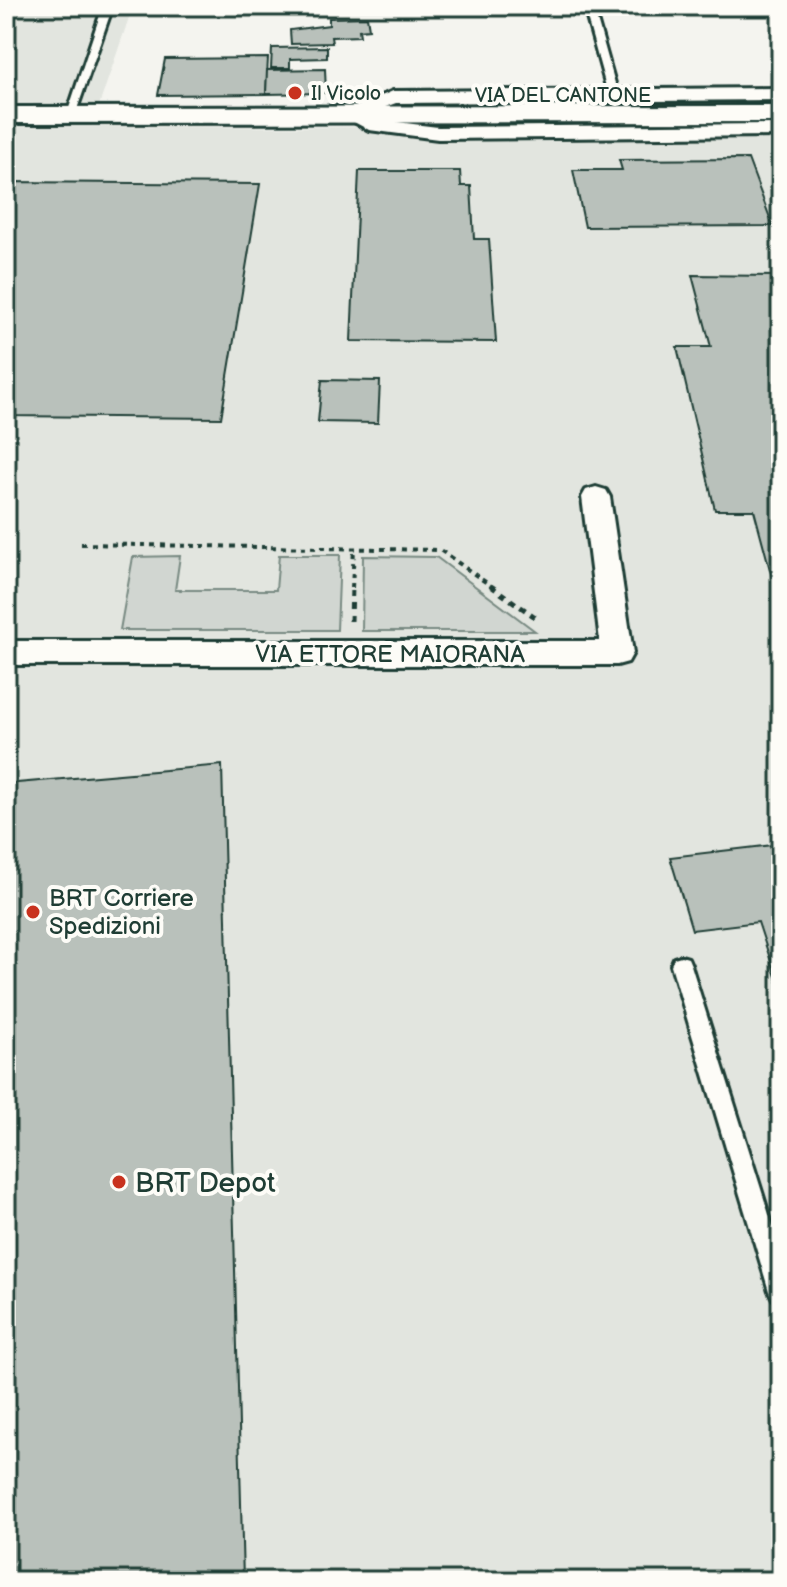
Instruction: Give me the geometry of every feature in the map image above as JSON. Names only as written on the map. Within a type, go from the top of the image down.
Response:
[{"type":"street","name":"VIA DEL CANTONE","points":[[349,114],[393,97],[781,94]]},
{"type":"street","name":"VIA DEL CANTONE","points":[[349,114],[376,126],[438,133],[781,130]]},
{"type":"street","name":"VIA DEL CANTONE","points":[[6,115],[781,114]]},
{"type":"street","name":"VIA ETTORE MAIORANA","points":[[6,653],[617,653],[596,497]]},
{"type":"lane","points":[[70,115],[108,6]]},
{"type":"lane","points":[[606,6],[589,7],[613,94]]},
{"type":"lane","points":[[681,965],[781,1291]]},
{"type":"path","points":[[81,544],[440,550],[587,653]]},
{"type":"path","points":[[350,654],[354,548]]},
{"type":"shaded area","points":[[6,6],[133,6],[92,126],[781,129],[781,1581],[6,1581]]},
{"type":"shaded area","points":[[279,555],[340,555],[337,630],[120,630],[133,557],[180,556],[175,590],[276,590]]},
{"type":"shaded area","points":[[363,556],[436,557],[535,631],[362,631]]},
{"type":"building","points":[[367,17],[369,29],[359,30],[360,36],[331,37],[332,43],[291,44],[290,30],[329,25],[329,18]]},
{"type":"building","points":[[327,47],[327,58],[290,59],[290,68],[271,68],[272,48]]},
{"type":"building","points":[[268,58],[266,94],[158,95],[165,59]]},
{"type":"building","points":[[325,69],[326,93],[266,94],[267,70]]},
{"type":"building","points":[[748,159],[773,226],[585,227],[573,170],[622,170],[619,160]]},
{"type":"building","points":[[359,171],[460,171],[461,186],[471,186],[474,239],[489,239],[496,342],[351,341]]},
{"type":"building","points":[[6,182],[260,184],[221,418],[6,416]]},
{"type":"building","points":[[692,275],[781,276],[781,611],[754,510],[715,510],[677,347],[711,347]]},
{"type":"building","points":[[322,380],[380,381],[378,423],[318,422]]},
{"type":"building","name":"BRT Depot","points":[[222,765],[243,1581],[6,1581],[6,784]]},
{"type":"building","points":[[781,844],[781,992],[758,922],[692,930],[670,857]]},
{"type":"place","name":"Il Vicolo","points":[[295,93]]},
{"type":"place","name":"BRT Corriere Spedizioni","points":[[33,912]]},
{"type":"place","name":"BRT Depot","points":[[119,1182]]}]
